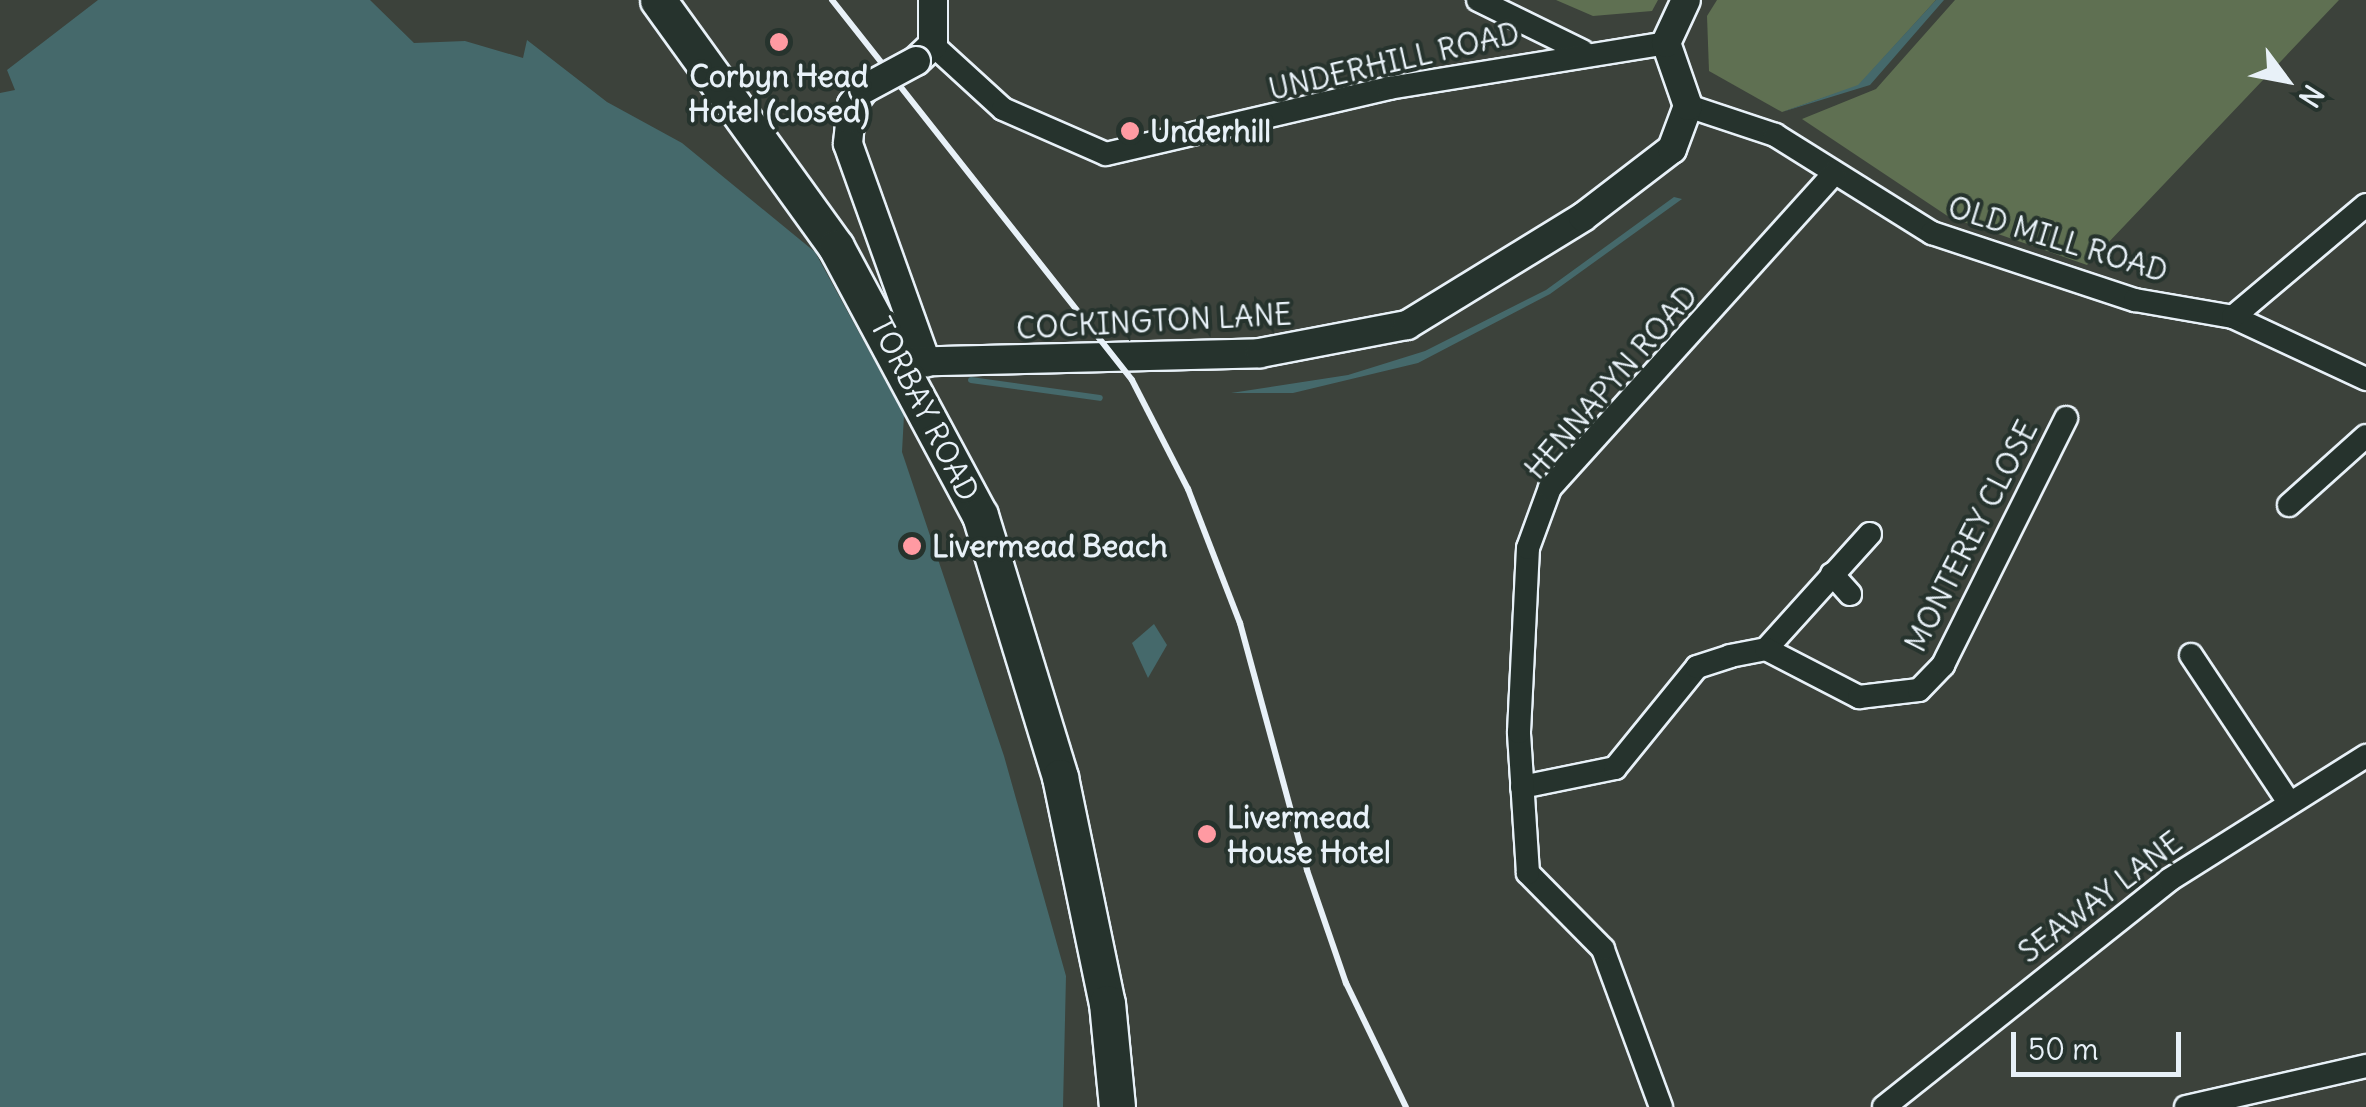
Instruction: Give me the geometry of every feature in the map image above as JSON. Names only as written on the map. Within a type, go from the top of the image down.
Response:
[{"type":"main road","name":"TORBAY ROAD","points":[[658,0],[800,194],[915,362],[980,515],[1031,665],[1107,1003],[1116,1107]]},
{"type":"street","points":[[915,362],[848,144],[852,105],[864,90],[925,53],[933,0]]},
{"type":"street","points":[[1478,0],[1582,51]]},
{"type":"street","points":[[1686,0],[1666,43],[1688,106]]},
{"type":"street","name":"UNDERHILL ROAD","points":[[925,53],[1016,117],[1106,154],[1582,51],[1666,43]]},
{"type":"street","name":"COCKINGTON LANE","points":[[915,362],[1260,353],[1407,325],[1657,163],[1688,106]]},
{"type":"street","name":"OLD MILL ROAD","points":[[1688,106],[1775,135],[1932,233],[2010,262],[2233,317],[2366,379]]},
{"type":"street","name":"HENNAPYN ROAD","points":[[1661,1107],[1603,950],[1528,874],[1522,787],[1528,548],[1550,488],[1834,174]]},
{"type":"street","points":[[2233,317],[2366,205]]},
{"type":"street","name":"MONTEREY CLOSE","points":[[1766,650],[1859,698],[1919,690],[1942,665],[2066,418]]},
{"type":"street","points":[[2289,505],[2366,436]]},
{"type":"street","points":[[1522,787],[1616,768],[1698,668],[1766,650],[1870,534]]},
{"type":"street","points":[[1832,574],[1850,594]]},
{"type":"street","points":[[2191,654],[2288,801]]},
{"type":"street","name":"SEAWAY LANE","points":[[1884,1107],[2154,891],[2288,801],[2366,756]]},
{"type":"street","points":[[2186,1107],[2366,1066]]},
{"type":"green space","points":[[1556,0],[1658,0],[1652,11],[1593,16]]},
{"type":"green space","points":[[1717,0],[1936,0],[1858,86],[1782,112],[1709,71],[1707,16]]},
{"type":"green space","points":[[1955,0],[2339,0],[2087,265],[1949,217],[1802,119],[1876,89]]},
{"type":"water","points":[[98,0],[370,0],[414,43],[465,41],[523,58],[527,40],[607,102],[682,143],[815,252],[904,415],[902,452],[1004,756],[1066,976],[1063,1107],[0,1107],[0,93],[15,90],[7,70]]},
{"type":"water","points":[[1936,0],[1944,0],[1870,85],[1782,112],[1858,85]]},
{"type":"water","points":[[1674,197],[1682,199],[1550,294],[1418,363],[1293,393],[1231,393],[1348,375],[1425,351],[1546,290]]},
{"type":"water","points":[[1154,624],[1167,645],[1148,678],[1132,643]]},
{"type":"waterway","points":[[971,380],[1100,398]]},
{"type":"railway","points":[[832,0],[1132,380],[1188,489],[1240,623],[1307,870],[1346,983],[1406,1107]]},
{"type":"place","name":"Corbyn Head Hotel (closed)","points":[[779,42]]},
{"type":"place","name":"Underhill","points":[[1130,131]]},
{"type":"place","name":"Livermead Beach","points":[[912,546]]},
{"type":"place","name":"Livermead House Hotel","points":[[1207,834]]}]
